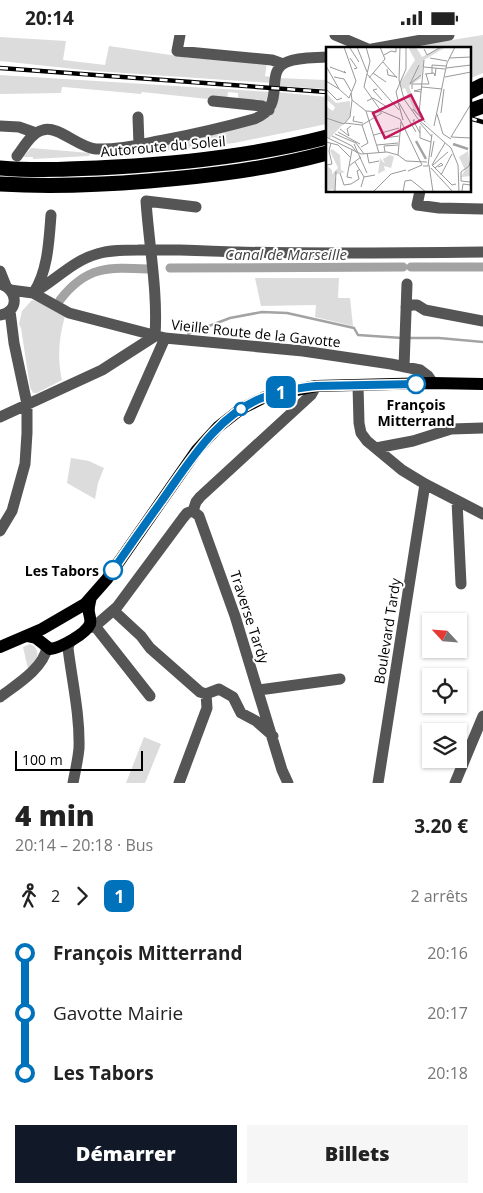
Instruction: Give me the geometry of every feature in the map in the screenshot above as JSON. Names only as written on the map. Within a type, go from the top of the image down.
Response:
[{"type":"highway","points":[[470,92],[483,86]]},
{"type":"highway","points":[[470,112],[483,106]]},
{"type":"highway","points":[[470,112],[483,110]]},
{"type":"highway","name":"Autoroute du Soleil","points":[[0,168],[82,169],[192,162],[272,149],[326,137]]},
{"type":"highway","points":[[0,184],[104,185],[197,177],[250,169],[326,153]]},
{"type":"main road","points":[[27,636],[36,639],[44,646],[54,649],[70,641],[91,619],[91,597],[107,579],[197,450],[218,427],[241,409],[267,396],[316,386],[434,383],[483,384]]},
{"type":"main road","points":[[0,647],[42,629],[91,619]]},
{"type":"main road","points":[[42,629],[40,635],[44,646]]},
{"type":"street","points":[[180,35],[176,51],[272,60],[283,64]]},
{"type":"street","points":[[335,35],[363,47]]},
{"type":"street","points":[[383,47],[449,35]]},
{"type":"street","points":[[17,157],[36,133],[44,129],[51,129],[84,146],[95,149],[139,145],[260,117],[271,105],[275,78],[283,64],[299,59],[326,57]]},
{"type":"street","points":[[213,101],[262,106],[271,105]]},
{"type":"street","points":[[138,117],[139,145]]},
{"type":"street","points":[[0,126],[20,127],[36,133]]},
{"type":"street","points":[[420,193],[417,205],[439,208],[483,209]]},
{"type":"street","points":[[129,419],[160,337],[156,316],[154,264],[150,250],[146,201],[196,207]]},
{"type":"street","points":[[8,310],[29,293],[42,277],[50,236],[51,215]]},
{"type":"street","points":[[29,293],[49,284],[67,268],[106,251],[292,253],[483,252]]},
{"type":"street","points":[[0,271],[6,287],[14,296],[8,310],[27,404],[25,465],[12,511],[0,531]]},
{"type":"street","points":[[404,367],[406,284]]},
{"type":"street","points":[[6,287],[29,293],[69,313],[160,337]]},
{"type":"street","points":[[406,307],[417,305],[425,310],[483,321]]},
{"type":"street","points":[[0,320],[14,343]]},
{"type":"street","name":"Vieille Route de la Gavotte","points":[[0,417],[102,370],[160,337],[303,351],[404,367],[428,375],[434,383]]},
{"type":"street","points":[[358,385],[359,423],[361,433],[367,441],[402,470],[483,514]]},
{"type":"street","points":[[150,696],[91,619],[114,611],[183,518],[187,513],[193,511],[200,497],[311,395],[316,386]]},
{"type":"street","points":[[376,449],[413,441],[450,429],[483,428]]},
{"type":"street","name":"Boulevard Tardy","points":[[378,783],[425,484]]},
{"type":"street","points":[[0,518],[18,487]]},
{"type":"street","points":[[457,501],[461,584]]},
{"type":"street","name":"Traverse Tardy","points":[[193,511],[198,513],[204,527],[236,616],[282,770],[288,783]]},
{"type":"street","points":[[114,611],[150,647],[200,692],[206,694],[219,689],[233,697],[241,713],[256,721],[273,736]]},
{"type":"street","points":[[70,641],[68,648],[77,708],[79,738],[79,751],[73,783]]},
{"type":"street","points":[[0,697],[38,667],[46,655],[44,646]]},
{"type":"street","points":[[259,690],[340,679]]},
{"type":"street","points":[[179,783],[207,708],[206,694]]},
{"type":"street","points":[[455,783],[483,716]]},
{"type":"shaded area","points":[[483,35],[483,73],[470,79],[470,47],[408,47]]},
{"type":"shaded area","points":[[0,37],[66,41],[63,60],[105,65],[109,46],[191,58],[267,63],[265,76],[271,77],[271,83],[94,71],[0,61]]},
{"type":"shaded area","points":[[0,75],[270,92],[267,103],[238,99],[238,93],[228,92],[227,101],[142,92],[141,94],[64,87],[62,87],[61,93],[0,94]]},
{"type":"shaded area","points":[[278,78],[326,80],[326,89],[277,86]]},
{"type":"shaded area","points":[[277,92],[326,97],[326,124],[234,143],[157,151],[156,147],[262,122],[272,114]]},
{"type":"shaded area","points":[[31,148],[90,153],[89,156],[33,159],[33,157],[23,157]]},
{"type":"shaded area","points":[[255,278],[339,278],[338,298],[350,298],[353,326],[315,317],[316,305],[261,306]]},
{"type":"shaded area","points":[[32,300],[65,316],[59,348],[62,380],[37,393],[33,393],[30,387],[19,324],[22,311]]},
{"type":"shaded area","points":[[71,458],[89,461],[104,468],[98,483],[95,499],[67,483]]},
{"type":"shaded area","points":[[30,644],[34,646],[37,656],[28,669],[23,647]]},
{"type":"shaded area","points":[[144,737],[161,744],[145,783],[126,783]]},
{"type":"waterway","name":"Canal de Marseille","points":[[170,268],[403,267]]},
{"type":"waterway","name":"Canal de Marseille","points":[[411,267],[483,267]]},
{"type":"waterway","name":"Canal de Marseille","points":[[60,300],[79,281],[99,271],[121,268],[148,269]]},
{"type":"waterway","points":[[188,334],[230,318],[262,312],[287,313],[354,328],[358,335],[402,338]]},
{"type":"waterway","points":[[409,338],[439,338],[483,342]]},
{"type":"railway","points":[[0,68],[326,92]]},
{"type":"railway","points":[[470,118],[483,122]]},
{"type":"bus line","name":"1","points":[[113,570],[197,450],[218,427],[241,409],[267,396],[300,388],[416,384]]},
{"type":"place","name":"François Mitterrand","points":[[416,384]]},
{"type":"place","name":"Les Tabors","points":[[113,570]]}]
